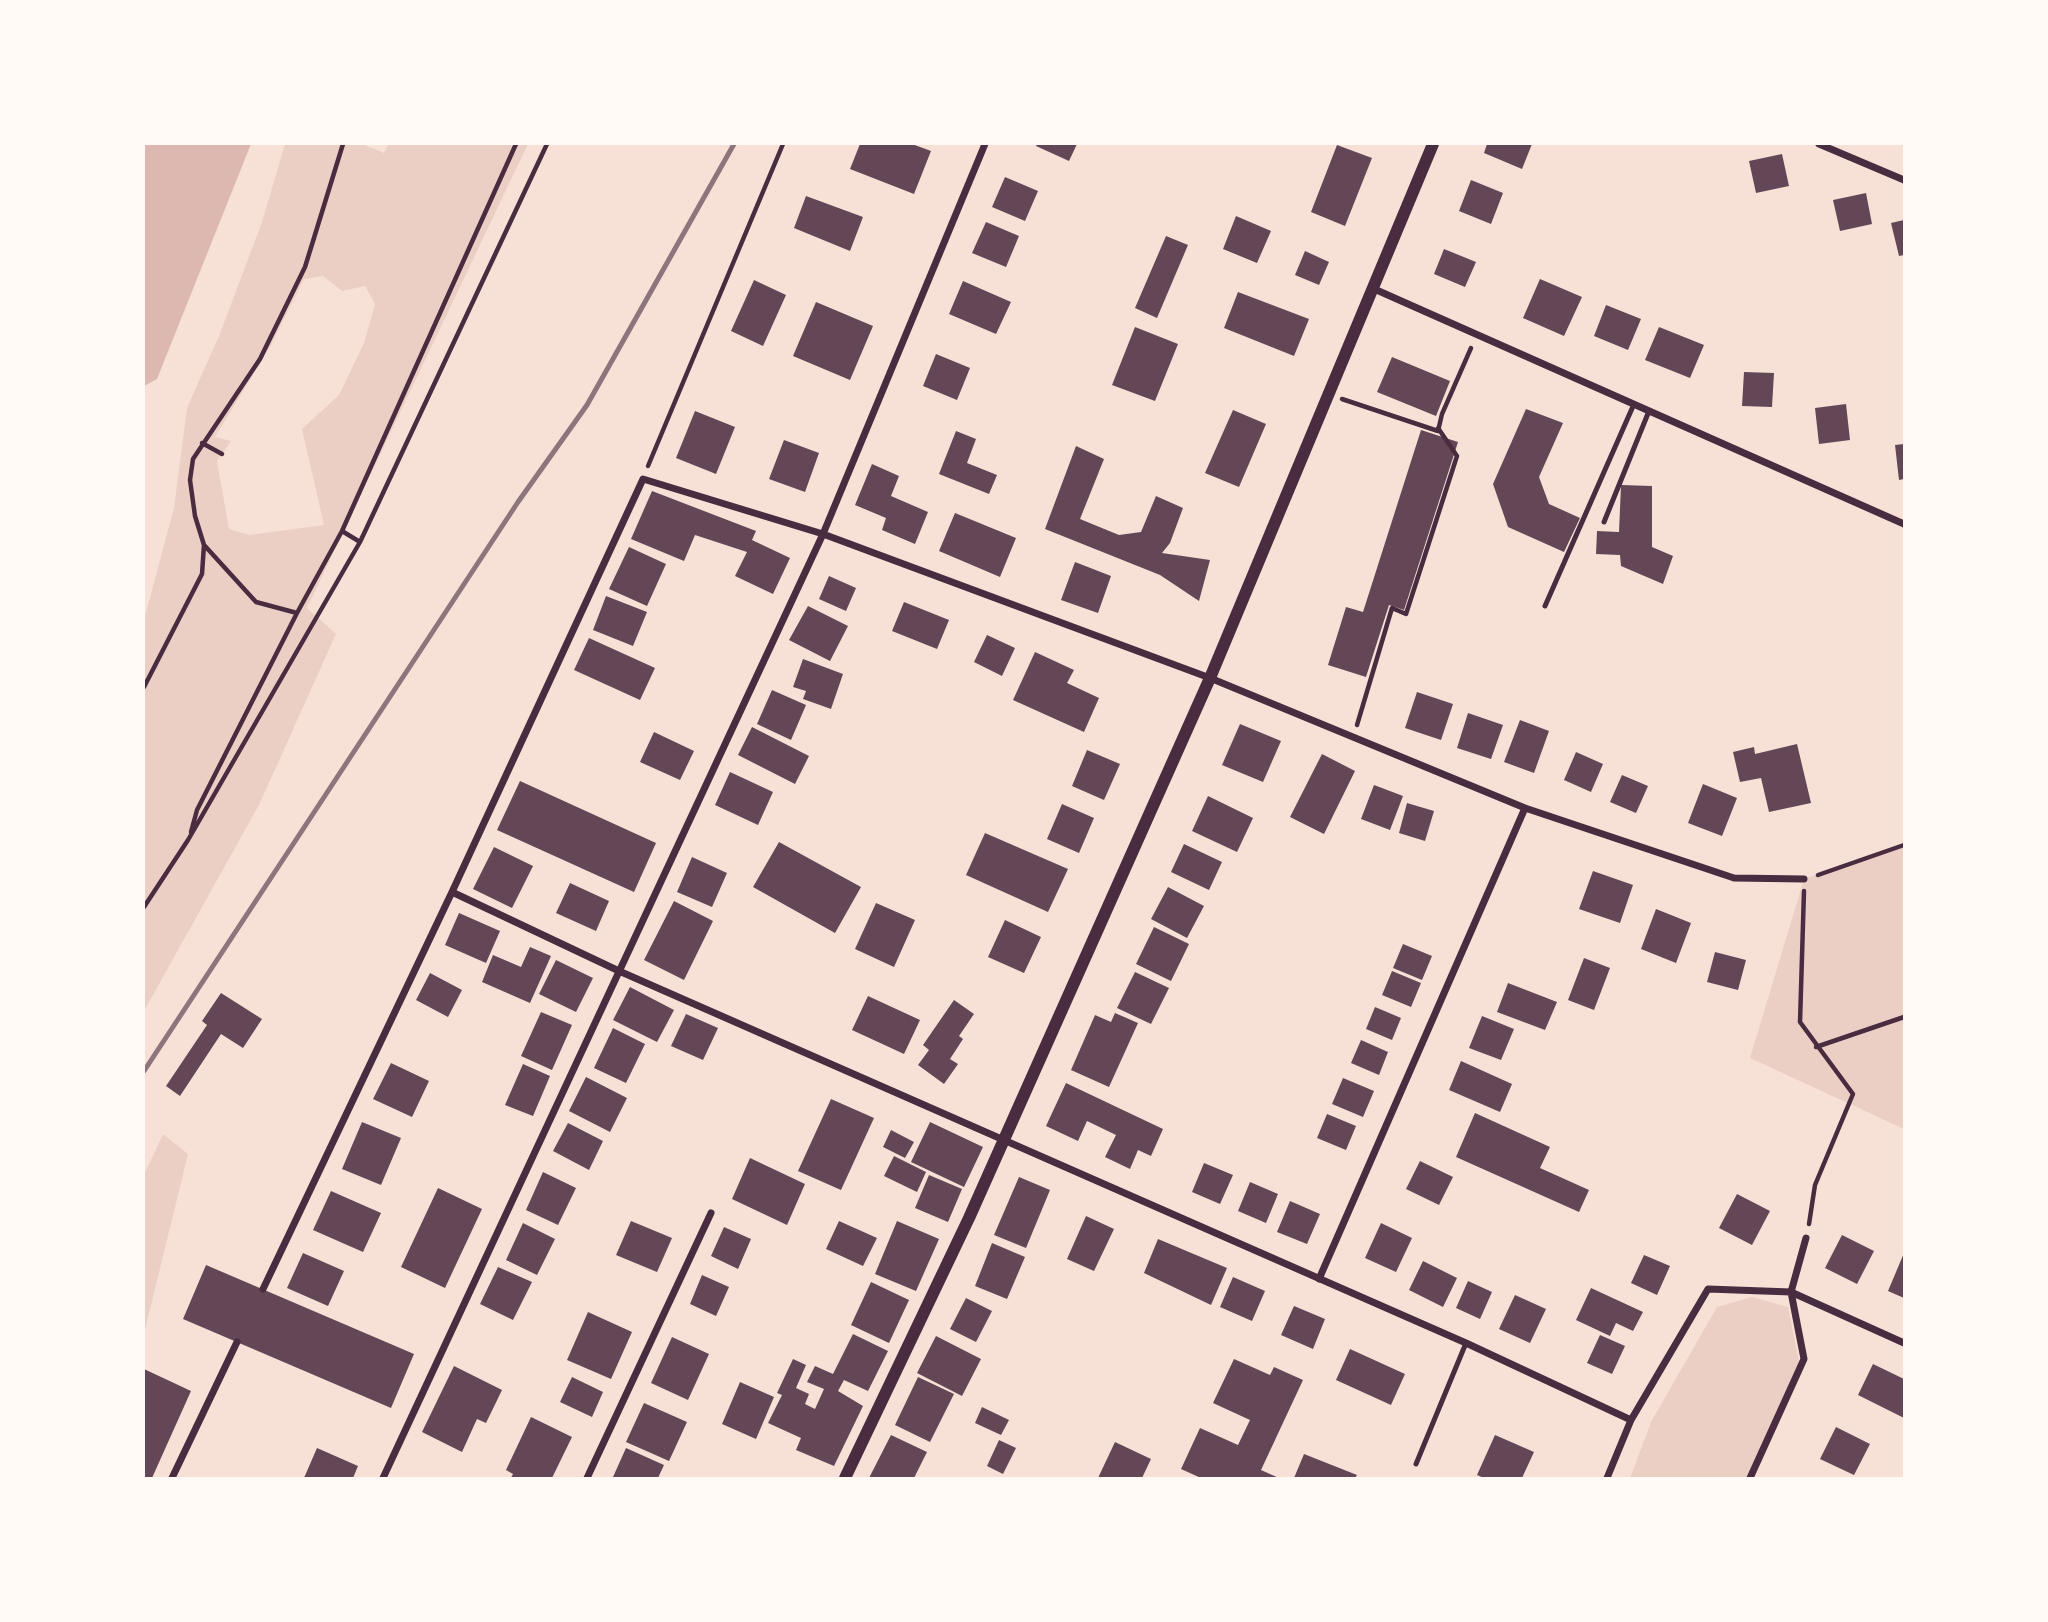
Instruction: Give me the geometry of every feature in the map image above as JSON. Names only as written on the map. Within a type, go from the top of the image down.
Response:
[{"type":"street","points":[[383,1479],[823,534],[985,144]]},
{"type":"street","points":[[845,1479],[1005,1139],[1210,678],[1433,144]]},
{"type":"street","points":[[1819,144],[1905,180]]},
{"type":"street","points":[[1372,288],[1905,524]]},
{"type":"street","points":[[263,1289],[452,891],[643,478],[823,534],[1210,678],[1525,808],[1734,878],[1804,879]]},
{"type":"street","points":[[1320,1279],[1525,808]]},
{"type":"street","points":[[452,891],[619,971],[1466,1343],[1631,1420]]},
{"type":"street","points":[[587,1479],[712,1213]]},
{"type":"street","points":[[1750,1479],[1804,1359],[1791,1292],[1807,1238]]},
{"type":"street","points":[[1607,1479],[1631,1420],[1708,1289],[1791,1292],[1905,1343]]},
{"type":"street","points":[[172,1479],[237,1342]]},
{"type":"lane","points":[[1545,606],[1634,404]]},
{"type":"lane","points":[[1604,522],[1649,411]]},
{"type":"lane","points":[[1416,1464],[1466,1343]]},
{"type":"path","points":[[144,687],[202,574],[204,545],[195,516],[190,480],[193,459],[260,359],[305,267],[343,144]]},
{"type":"path","points":[[188,840],[197,810],[297,613],[342,531],[516,144]]},
{"type":"path","points":[[144,907],[188,840],[360,542],[547,144]]},
{"type":"path","points":[[643,478],[783,144]]},
{"type":"path","points":[[1438,429],[1477,334]]},
{"type":"path","points":[[1329,395],[1438,429]]},
{"type":"path","points":[[1354,737],[1392,608],[1406,614],[1457,456],[1438,429]]},
{"type":"path","points":[[202,443],[222,454]]},
{"type":"path","points":[[342,531],[360,542]]},
{"type":"path","points":[[204,545],[256,603],[297,613]]},
{"type":"path","points":[[1807,1238],[1815,1185],[1853,1094],[1800,1022],[1804,879],[1905,845]]},
{"type":"path","points":[[1816,1047],[1905,1017]]},
{"type":"shaded area","points":[[144,144],[251,144],[157,379],[144,386]]},
{"type":"shaded area","points":[[285,144],[362,144],[384,153],[389,144],[528,144],[307,608],[336,634],[259,805],[144,1011],[144,620],[174,508],[187,408],[219,336],[262,222]],"holes":[[[323,276],[342,291],[365,286],[375,304],[364,343],[339,395],[302,429],[324,525],[249,535],[229,529],[217,461],[231,441],[215,437],[271,345],[304,279]]]},
{"type":"shaded area","points":[[1904,845],[1904,1129],[1750,1058],[1804,879]]},
{"type":"shaded area","points":[[163,1134],[188,1154],[144,1334],[144,1175]]},
{"type":"shaded area","points":[[1752,1297],[1788,1307],[1799,1361],[1746,1478],[1630,1478],[1651,1422],[1717,1307]]},
{"type":"building","points":[[860,144],[912,144],[931,151],[914,194],[850,169]]},
{"type":"building","points":[[1077,144],[1069,161],[1036,146]]},
{"type":"building","points":[[1487,144],[1532,144],[1522,169],[1484,153]]},
{"type":"building","points":[[1337,145],[1372,158],[1345,226],[1311,212]]},
{"type":"building","points":[[1782,154],[1789,186],[1756,193],[1749,161]]},
{"type":"building","points":[[1005,177],[1038,191],[1025,221],[992,207]]},
{"type":"building","points":[[1471,180],[1503,193],[1491,224],[1459,211]]},
{"type":"building","points":[[1866,193],[1872,224],[1840,231],[1833,200]]},
{"type":"building","points":[[806,196],[863,217],[850,251],[794,228]]},
{"type":"building","points":[[1236,216],[1271,231],[1257,263],[1223,249]]},
{"type":"building","points":[[1904,220],[1904,255],[1899,256],[1891,223]]},
{"type":"building","points":[[986,222],[1019,236],[1006,267],[972,253]]},
{"type":"building","points":[[1166,236],[1188,245],[1157,318],[1135,308]]},
{"type":"building","points":[[1444,249],[1476,262],[1465,287],[1434,274]]},
{"type":"building","points":[[1305,251],[1329,262],[1319,285],[1295,275]]},
{"type":"building","points":[[1540,279],[1582,297],[1564,336],[1523,318]]},
{"type":"building","points":[[754,280],[786,295],[763,346],[731,331]]},
{"type":"building","points":[[963,281],[1011,302],[996,334],[949,314]]},
{"type":"building","points":[[1238,292],[1309,319],[1294,356],[1224,328]]},
{"type":"building","points":[[816,302],[873,326],[850,380],[793,356]]},
{"type":"building","points":[[1606,305],[1641,319],[1628,350],[1594,336]]},
{"type":"building","points":[[1135,327],[1178,344],[1155,401],[1112,385]]},
{"type":"building","points":[[1659,327],[1704,345],[1690,378],[1645,360]]},
{"type":"building","points":[[936,354],[970,368],[957,400],[923,386]]},
{"type":"building","points":[[1392,357],[1450,381],[1436,416],[1377,392]]},
{"type":"building","points":[[1744,372],[1774,373],[1772,407],[1742,406]]},
{"type":"building","points":[[1846,404],[1850,440],[1819,444],[1815,408]]},
{"type":"building","points":[[1526,409],[1563,423],[1539,477],[1549,504],[1580,518],[1564,552],[1508,527],[1493,484]]},
{"type":"building","points":[[1233,410],[1266,424],[1239,487],[1205,473]]},
{"type":"building","points":[[695,411],[735,427],[716,474],[676,458]]},
{"type":"building","points":[[1421,430],[1458,442],[1404,610],[1389,605],[1366,677],[1328,665],[1346,607],[1363,612]]},
{"type":"building","points":[[956,431],[976,439],[967,463],[997,475],[989,494],[939,474]]},
{"type":"building","points":[[784,440],[819,453],[805,492],[769,479]]},
{"type":"building","points":[[1904,444],[1904,479],[1899,480],[1895,445]]},
{"type":"building","points":[[1076,446],[1104,459],[1080,519],[1119,535],[1141,532],[1156,496],[1183,508],[1170,543],[1162,553],[1210,560],[1199,601],[1160,575],[1045,529]]},
{"type":"building","points":[[872,464],[899,476],[891,496],[928,512],[915,544],[882,530],[886,518],[855,505]]},
{"type":"building","points":[[1621,485],[1652,486],[1652,547],[1673,556],[1663,584],[1621,566],[1620,555],[1596,554],[1597,531],[1619,532]]},
{"type":"building","points":[[652,491],[756,531],[752,540],[790,558],[773,594],[735,576],[747,552],[695,535],[684,561],[631,539]]},
{"type":"building","points":[[955,513],[1016,538],[1000,577],[939,551]]},
{"type":"building","points":[[629,547],[666,564],[647,606],[609,589]]},
{"type":"building","points":[[1075,562],[1111,576],[1098,613],[1061,600]]},
{"type":"building","points":[[829,576],[856,588],[846,611],[819,599]]},
{"type":"building","points":[[606,596],[647,612],[633,646],[593,630]]},
{"type":"building","points":[[904,602],[949,620],[937,649],[892,631]]},
{"type":"building","points":[[808,606],[848,626],[830,661],[789,640]]},
{"type":"building","points":[[987,635],[1015,648],[1002,676],[974,662]]},
{"type":"building","points":[[589,638],[655,668],[640,700],[574,670]]},
{"type":"building","points":[[1035,652],[1074,670],[1067,683],[1099,698],[1084,732],[1013,700]]},
{"type":"building","points":[[803,659],[843,674],[831,709],[803,699],[806,691],[793,687]]},
{"type":"building","points":[[772,690],[806,705],[791,740],[757,724]]},
{"type":"building","points":[[1417,692],[1453,704],[1441,740],[1405,728]]},
{"type":"building","points":[[1468,713],[1503,725],[1491,759],[1457,748]]},
{"type":"building","points":[[1520,720],[1549,731],[1534,773],[1504,762]]},
{"type":"building","points":[[1240,724],[1281,741],[1263,782],[1222,765]]},
{"type":"building","points":[[752,727],[809,756],[795,784],[738,755]]},
{"type":"building","points":[[654,732],[694,751],[680,780],[640,762]]},
{"type":"building","points":[[1797,744],[1811,803],[1769,812],[1761,778],[1740,782],[1733,752],[1754,747],[1755,754]]},
{"type":"building","points":[[1087,750],[1120,764],[1104,800],[1072,786]]},
{"type":"building","points":[[1576,752],[1603,764],[1591,792],[1564,780]]},
{"type":"building","points":[[1322,754],[1355,771],[1324,834],[1290,817]]},
{"type":"building","points":[[730,772],[773,792],[758,825],[715,805]]},
{"type":"building","points":[[1622,775],[1648,786],[1636,813],[1610,802]]},
{"type":"building","points":[[520,781],[656,843],[634,892],[497,830]]},
{"type":"building","points":[[1703,784],[1737,798],[1722,836],[1688,823]]},
{"type":"building","points":[[1374,785],[1403,796],[1390,830],[1361,819]]},
{"type":"building","points":[[1208,796],[1253,818],[1237,852],[1192,831]]},
{"type":"building","points":[[1407,803],[1434,811],[1425,841],[1399,833]]},
{"type":"building","points":[[1062,804],[1094,818],[1079,853],[1047,839]]},
{"type":"building","points":[[985,833],[1068,869],[1048,912],[966,875]]},
{"type":"building","points":[[779,842],[861,887],[835,933],[753,887]]},
{"type":"building","points":[[1184,844],[1222,862],[1209,890],[1171,872]]},
{"type":"building","points":[[494,847],[533,866],[512,908],[473,889]]},
{"type":"building","points":[[692,857],[727,873],[712,907],[677,892]]},
{"type":"building","points":[[1593,871],[1633,885],[1620,923],[1579,909]]},
{"type":"building","points":[[570,883],[609,901],[596,931],[556,913]]},
{"type":"building","points":[[1168,887],[1204,906],[1187,938],[1151,919]]},
{"type":"building","points":[[674,901],[713,921],[684,980],[644,960]]},
{"type":"building","points":[[876,903],[915,920],[894,967],[855,949]]},
{"type":"building","points":[[1656,909],[1691,923],[1676,963],[1641,949]]},
{"type":"building","points":[[459,913],[500,931],[486,963],[445,945]]},
{"type":"building","points":[[1005,920],[1041,937],[1024,973],[988,957]]},
{"type":"building","points":[[1154,927],[1189,944],[1171,981],[1136,964]]},
{"type":"building","points":[[1403,944],[1432,956],[1422,980],[1393,968]]},
{"type":"building","points":[[530,947],[551,956],[530,1003],[482,982],[493,955],[521,967]]},
{"type":"building","points":[[1715,952],[1746,960],[1738,990],[1707,982]]},
{"type":"building","points":[[1584,958],[1610,968],[1594,1010],[1568,1000]]},
{"type":"building","points":[[556,960],[593,978],[576,1012],[539,994]]},
{"type":"building","points":[[1392,971],[1421,983],[1411,1007],[1382,995]]},
{"type":"building","points":[[1135,972],[1169,988],[1151,1024],[1117,1008]]},
{"type":"building","points":[[430,973],[462,990],[448,1017],[416,1000]]},
{"type":"building","points":[[1508,983],[1557,1002],[1545,1030],[1497,1012]]},
{"type":"building","points":[[630,987],[674,1010],[657,1042],[613,1020]]},
{"type":"building","points":[[221,993],[262,1019],[243,1048],[221,1034],[180,1096],[166,1086],[207,1025],[202,1021]]},
{"type":"building","points":[[868,996],[920,1020],[904,1054],[852,1030]]},
{"type":"building","points":[[954,1000],[974,1014],[959,1036],[963,1039],[950,1059],[958,1064],[944,1084],[918,1065],[929,1050],[923,1045]]},
{"type":"building","points":[[1375,1007],[1401,1018],[1392,1040],[1366,1029]]},
{"type":"building","points":[[541,1012],[572,1025],[552,1070],[521,1056]]},
{"type":"building","points":[[1115,1013],[1138,1023],[1109,1087],[1071,1070],[1095,1015],[1111,1022]]},
{"type":"building","points":[[686,1014],[718,1028],[703,1060],[671,1046]]},
{"type":"building","points":[[1482,1016],[1514,1029],[1501,1060],[1469,1048]]},
{"type":"building","points":[[613,1028],[645,1044],[626,1083],[594,1068]]},
{"type":"building","points":[[1361,1040],[1388,1052],[1379,1075],[1351,1063]]},
{"type":"building","points":[[1461,1061],[1512,1084],[1500,1112],[1449,1090]]},
{"type":"building","points":[[391,1063],[429,1081],[412,1117],[373,1099]]},
{"type":"building","points":[[523,1064],[550,1076],[533,1116],[505,1105]]},
{"type":"building","points":[[586,1077],[627,1098],[610,1132],[569,1111]]},
{"type":"building","points":[[1343,1078],[1374,1091],[1363,1117],[1332,1104]]},
{"type":"building","points":[[1066,1083],[1163,1129],[1151,1156],[1138,1150],[1130,1169],[1105,1157],[1116,1135],[1087,1121],[1078,1141],[1046,1126]]},
{"type":"building","points":[[831,1099],[874,1118],[841,1190],[798,1171]]},
{"type":"building","points":[[1475,1113],[1550,1147],[1540,1168],[1589,1190],[1579,1212],[1456,1157]]},
{"type":"building","points":[[1327,1114],[1356,1126],[1346,1150],[1317,1138]]},
{"type":"building","points":[[362,1122],[401,1138],[381,1185],[342,1169]]},
{"type":"building","points":[[930,1122],[983,1147],[964,1187],[911,1162]]},
{"type":"building","points":[[568,1123],[603,1141],[589,1170],[553,1151]]},
{"type":"building","points":[[891,1130],[914,1142],[905,1158],[883,1147]]},
{"type":"building","points":[[894,1156],[926,1172],[917,1192],[884,1176]]},
{"type":"building","points":[[750,1158],[805,1184],[787,1225],[732,1199]]},
{"type":"building","points":[[1420,1161],[1453,1177],[1439,1205],[1406,1189]]},
{"type":"building","points":[[1204,1163],[1233,1175],[1220,1204],[1192,1192]]},
{"type":"building","points":[[543,1172],[576,1188],[558,1225],[526,1210]]},
{"type":"building","points":[[929,1175],[962,1189],[948,1222],[915,1208]]},
{"type":"building","points":[[1019,1177],[1050,1190],[1026,1248],[994,1235]]},
{"type":"building","points":[[1250,1182],[1278,1194],[1266,1223],[1238,1211]]},
{"type":"building","points":[[438,1188],[482,1209],[445,1288],[401,1267]]},
{"type":"building","points":[[331,1191],[381,1213],[363,1252],[313,1230]]},
{"type":"building","points":[[1737,1194],[1770,1211],[1752,1245],[1719,1228]]},
{"type":"building","points":[[1290,1201],[1320,1214],[1307,1244],[1277,1232]]},
{"type":"building","points":[[1086,1216],[1114,1229],[1094,1271],[1067,1259]]},
{"type":"building","points":[[631,1221],[672,1238],[657,1272],[616,1255]]},
{"type":"building","points":[[839,1221],[877,1238],[863,1266],[826,1249]]},
{"type":"building","points":[[897,1221],[939,1239],[916,1291],[875,1274]]},
{"type":"building","points":[[523,1223],[555,1239],[537,1275],[506,1260]]},
{"type":"building","points":[[1381,1223],[1412,1238],[1396,1272],[1365,1258]]},
{"type":"building","points":[[724,1227],[751,1239],[738,1269],[711,1256]]},
{"type":"building","points":[[1842,1235],[1874,1251],[1857,1284],[1825,1268]]},
{"type":"building","points":[[1158,1239],[1227,1268],[1211,1305],[1144,1273]]},
{"type":"building","points":[[992,1243],[1025,1257],[1007,1299],[975,1286]]},
{"type":"building","points":[[303,1253],[344,1271],[328,1306],[287,1288]]},
{"type":"building","points":[[1904,1253],[1904,1298],[1888,1291]]},
{"type":"building","points":[[1644,1255],[1670,1266],[1657,1295],[1631,1283]]},
{"type":"building","points":[[1423,1261],[1457,1278],[1443,1307],[1409,1290]]},
{"type":"building","points":[[206,1265],[414,1354],[391,1408],[183,1319]]},
{"type":"building","points":[[498,1267],[532,1282],[513,1320],[480,1304]]},
{"type":"building","points":[[702,1275],[729,1287],[716,1316],[690,1304]]},
{"type":"building","points":[[1233,1277],[1265,1291],[1252,1321],[1220,1307]]},
{"type":"building","points":[[1468,1281],[1492,1292],[1480,1319],[1456,1308]]},
{"type":"building","points":[[871,1282],[909,1300],[889,1343],[851,1325]]},
{"type":"building","points":[[1591,1288],[1643,1312],[1633,1331],[1616,1323],[1610,1336],[1576,1320]]},
{"type":"building","points":[[1515,1295],[1546,1309],[1530,1343],[1499,1329]]},
{"type":"building","points":[[966,1298],[992,1311],[976,1342],[950,1329]]},
{"type":"building","points":[[1294,1306],[1325,1319],[1313,1349],[1281,1335]]},
{"type":"building","points":[[588,1312],[632,1332],[611,1379],[567,1360]]},
{"type":"building","points":[[853,1334],[888,1351],[868,1391],[844,1380],[838,1391],[863,1406],[834,1466],[796,1450],[801,1438],[768,1423],[782,1395],[777,1393],[793,1359],[806,1365],[796,1388],[809,1394],[805,1404],[815,1409],[824,1389],[807,1382],[815,1366],[833,1374]]},
{"type":"building","points":[[1600,1335],[1625,1346],[1612,1374],[1587,1363]]},
{"type":"building","points":[[936,1336],[981,1359],[962,1396],[917,1373]]},
{"type":"building","points":[[672,1337],[709,1354],[688,1400],[651,1383]]},
{"type":"building","points":[[1350,1349],[1405,1374],[1391,1405],[1336,1380]]},
{"type":"building","points":[[1234,1359],[1270,1375],[1274,1367],[1303,1380],[1261,1470],[1279,1478],[1201,1478],[1181,1469],[1200,1428],[1238,1445],[1250,1420],[1213,1403]]},
{"type":"building","points":[[1873,1364],[1904,1379],[1904,1418],[1858,1395]]},
{"type":"building","points":[[454,1366],[502,1390],[486,1423],[477,1419],[462,1452],[422,1432]]},
{"type":"building","points":[[144,1369],[191,1391],[152,1478],[144,1478]]},
{"type":"building","points":[[572,1377],[603,1392],[592,1417],[560,1402]]},
{"type":"building","points":[[918,1377],[954,1394],[930,1442],[895,1425]]},
{"type":"building","points":[[740,1382],[774,1397],[756,1439],[722,1424]]},
{"type":"building","points":[[644,1403],[687,1422],[669,1461],[626,1442]]},
{"type":"building","points":[[982,1407],[1009,1420],[1001,1435],[975,1423]]},
{"type":"building","points":[[531,1417],[572,1437],[552,1478],[511,1478],[513,1474],[506,1470]]},
{"type":"building","points":[[1836,1427],[1870,1444],[1854,1475],[1820,1459]]},
{"type":"building","points":[[891,1435],[927,1452],[914,1478],[869,1478]]},
{"type":"building","points":[[1495,1435],[1534,1452],[1522,1478],[1484,1478],[1477,1475]]},
{"type":"building","points":[[999,1440],[1016,1448],[1003,1474],[987,1466]]},
{"type":"building","points":[[1115,1442],[1151,1459],[1142,1478],[1098,1478]]},
{"type":"building","points":[[317,1448],[358,1466],[353,1478],[304,1478]]},
{"type":"building","points":[[626,1448],[664,1465],[658,1478],[613,1477]]},
{"type":"building","points":[[1304,1454],[1357,1475],[1355,1478],[1294,1478]]},
{"type":"railway","points":[[144,1071],[518,502],[587,405],[734,144]]}]
